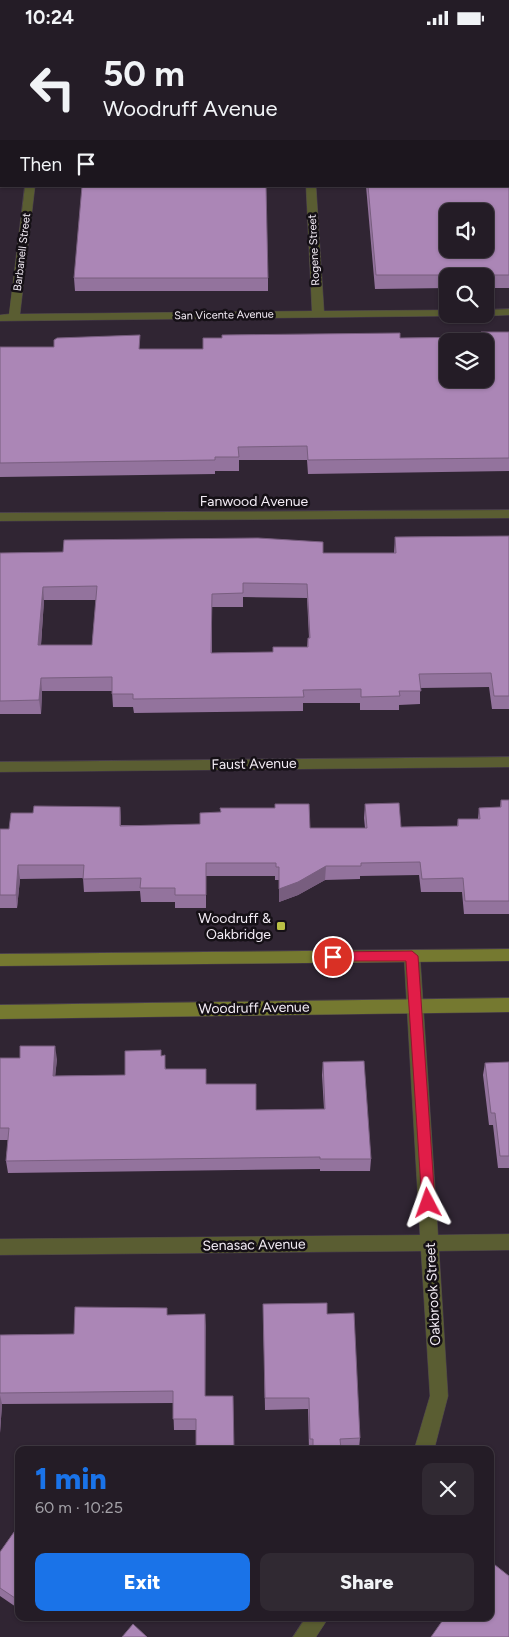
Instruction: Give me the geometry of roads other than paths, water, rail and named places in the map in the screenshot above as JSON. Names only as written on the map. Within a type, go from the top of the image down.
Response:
[{"type":"main road","points":[[0,960],[509,955]]},
{"type":"main road","name":"Woodruff Avenue","points":[[0,1011],[509,1005]]},
{"type":"street","name":"Barbanell Street","points":[[14,318],[30,187]]},
{"type":"street","name":"Rogene Street","points":[[311,187],[318,314]]},
{"type":"street","points":[[494,313],[509,312]]},
{"type":"street","name":"San Vicente Avenue","points":[[0,318],[439,313]]},
{"type":"street","name":"Fanwood Avenue","points":[[0,517],[509,514]]},
{"type":"street","name":"Faust Avenue","points":[[0,767],[509,762]]},
{"type":"street","name":"Oakbrook Street","points":[[412,956],[439,1396],[425,1446]]},
{"type":"street","name":"Senasac Avenue","points":[[0,1247],[509,1242]]},
{"type":"street","points":[[303,1637],[316,1621]]},
{"type":"place","name":"Woodruff & Oakbridge","points":[[281,926]]}]
